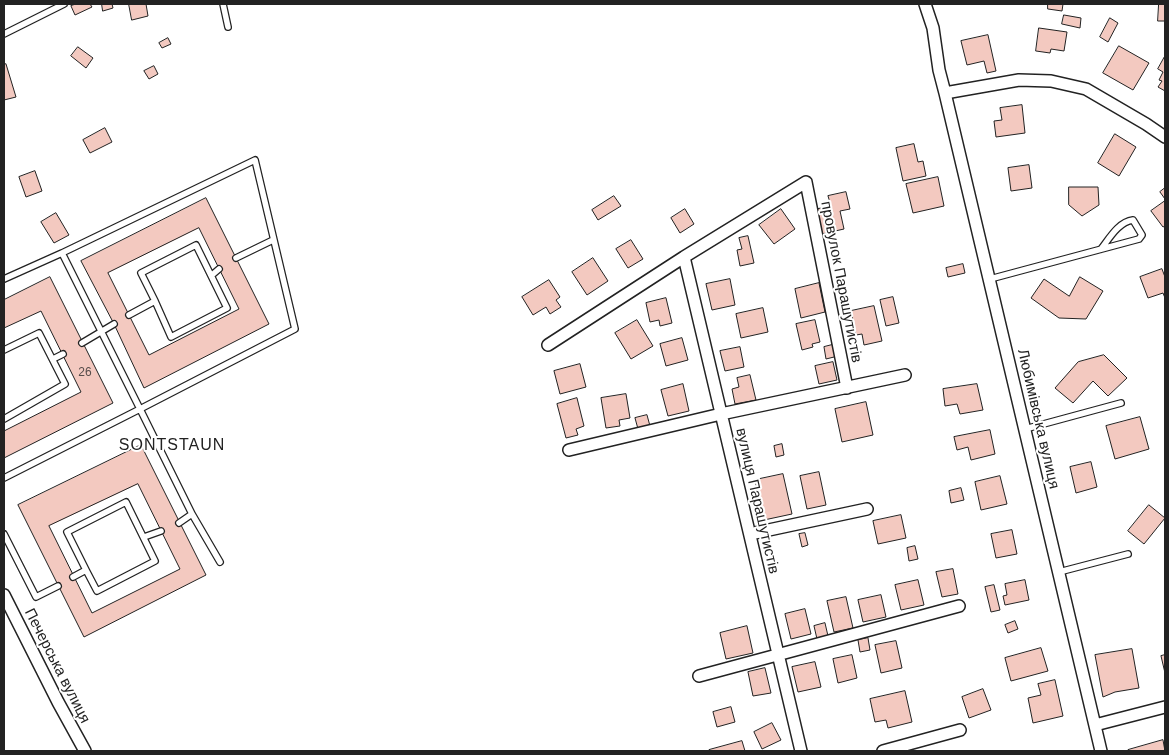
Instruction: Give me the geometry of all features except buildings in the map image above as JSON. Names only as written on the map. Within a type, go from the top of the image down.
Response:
[{"type":"street","name":"Любимівська вулиця","points":[[925,4],[933,28],[939,70],[1101,751]]},
{"type":"street","points":[[945,93],[1019,80],[1051,81],[1086,89],[1165,137]]},
{"type":"street","name":"провулок Парашутистів","points":[[684,257],[806,182],[847,388]]},
{"type":"street","points":[[548,345],[684,257]]},
{"type":"street","name":"вулиця Парашутистів","points":[[684,257],[801,751]]},
{"type":"street","points":[[569,450],[905,374]]},
{"type":"street","points":[[750,534],[867,509]]},
{"type":"street","name":"Печерська вулиця","points":[[4,595],[85,751]]},
{"type":"street","points":[[700,676],[960,606]]},
{"type":"street","points":[[1095,725],[1165,706]]},
{"type":"street","points":[[882,751],[960,730]]},
{"type":"lane","points":[[4,34],[64,4]]},
{"type":"lane","points":[[223,4],[228,27]]},
{"type":"lane","points":[[4,279],[255,160],[295,329],[4,478]]},
{"type":"lane","points":[[990,279],[1139,239],[1142,235],[1132,220],[1128,221],[1121,225],[1101,249]]},
{"type":"lane","points":[[236,258],[273,240]]},
{"type":"lane","points":[[196,245],[227,308],[171,336],[155,301],[141,273],[196,245]]},
{"type":"lane","points":[[62,253],[192,514],[220,562]]},
{"type":"lane","points":[[212,275],[219,269]]},
{"type":"lane","points":[[129,315],[155,301]]},
{"type":"lane","points":[[82,342],[103,332],[114,324]]},
{"type":"lane","points":[[4,350],[39,333],[65,384],[4,419]]},
{"type":"lane","points":[[53,359],[63,354]]},
{"type":"lane","points":[[1025,429],[1121,403]]},
{"type":"lane","points":[[126,502],[156,561],[97,591],[86,570],[67,532],[126,502]]},
{"type":"lane","points":[[179,523],[192,514]]},
{"type":"lane","points":[[144,537],[161,530]]},
{"type":"lane","points":[[4,534],[36,597],[58,586]]},
{"type":"lane","points":[[1059,572],[1128,554]]},
{"type":"lane","points":[[73,577],[86,570]]},
{"type":"district","name":"SONTSTAUN","points":[[172,446]]}]
